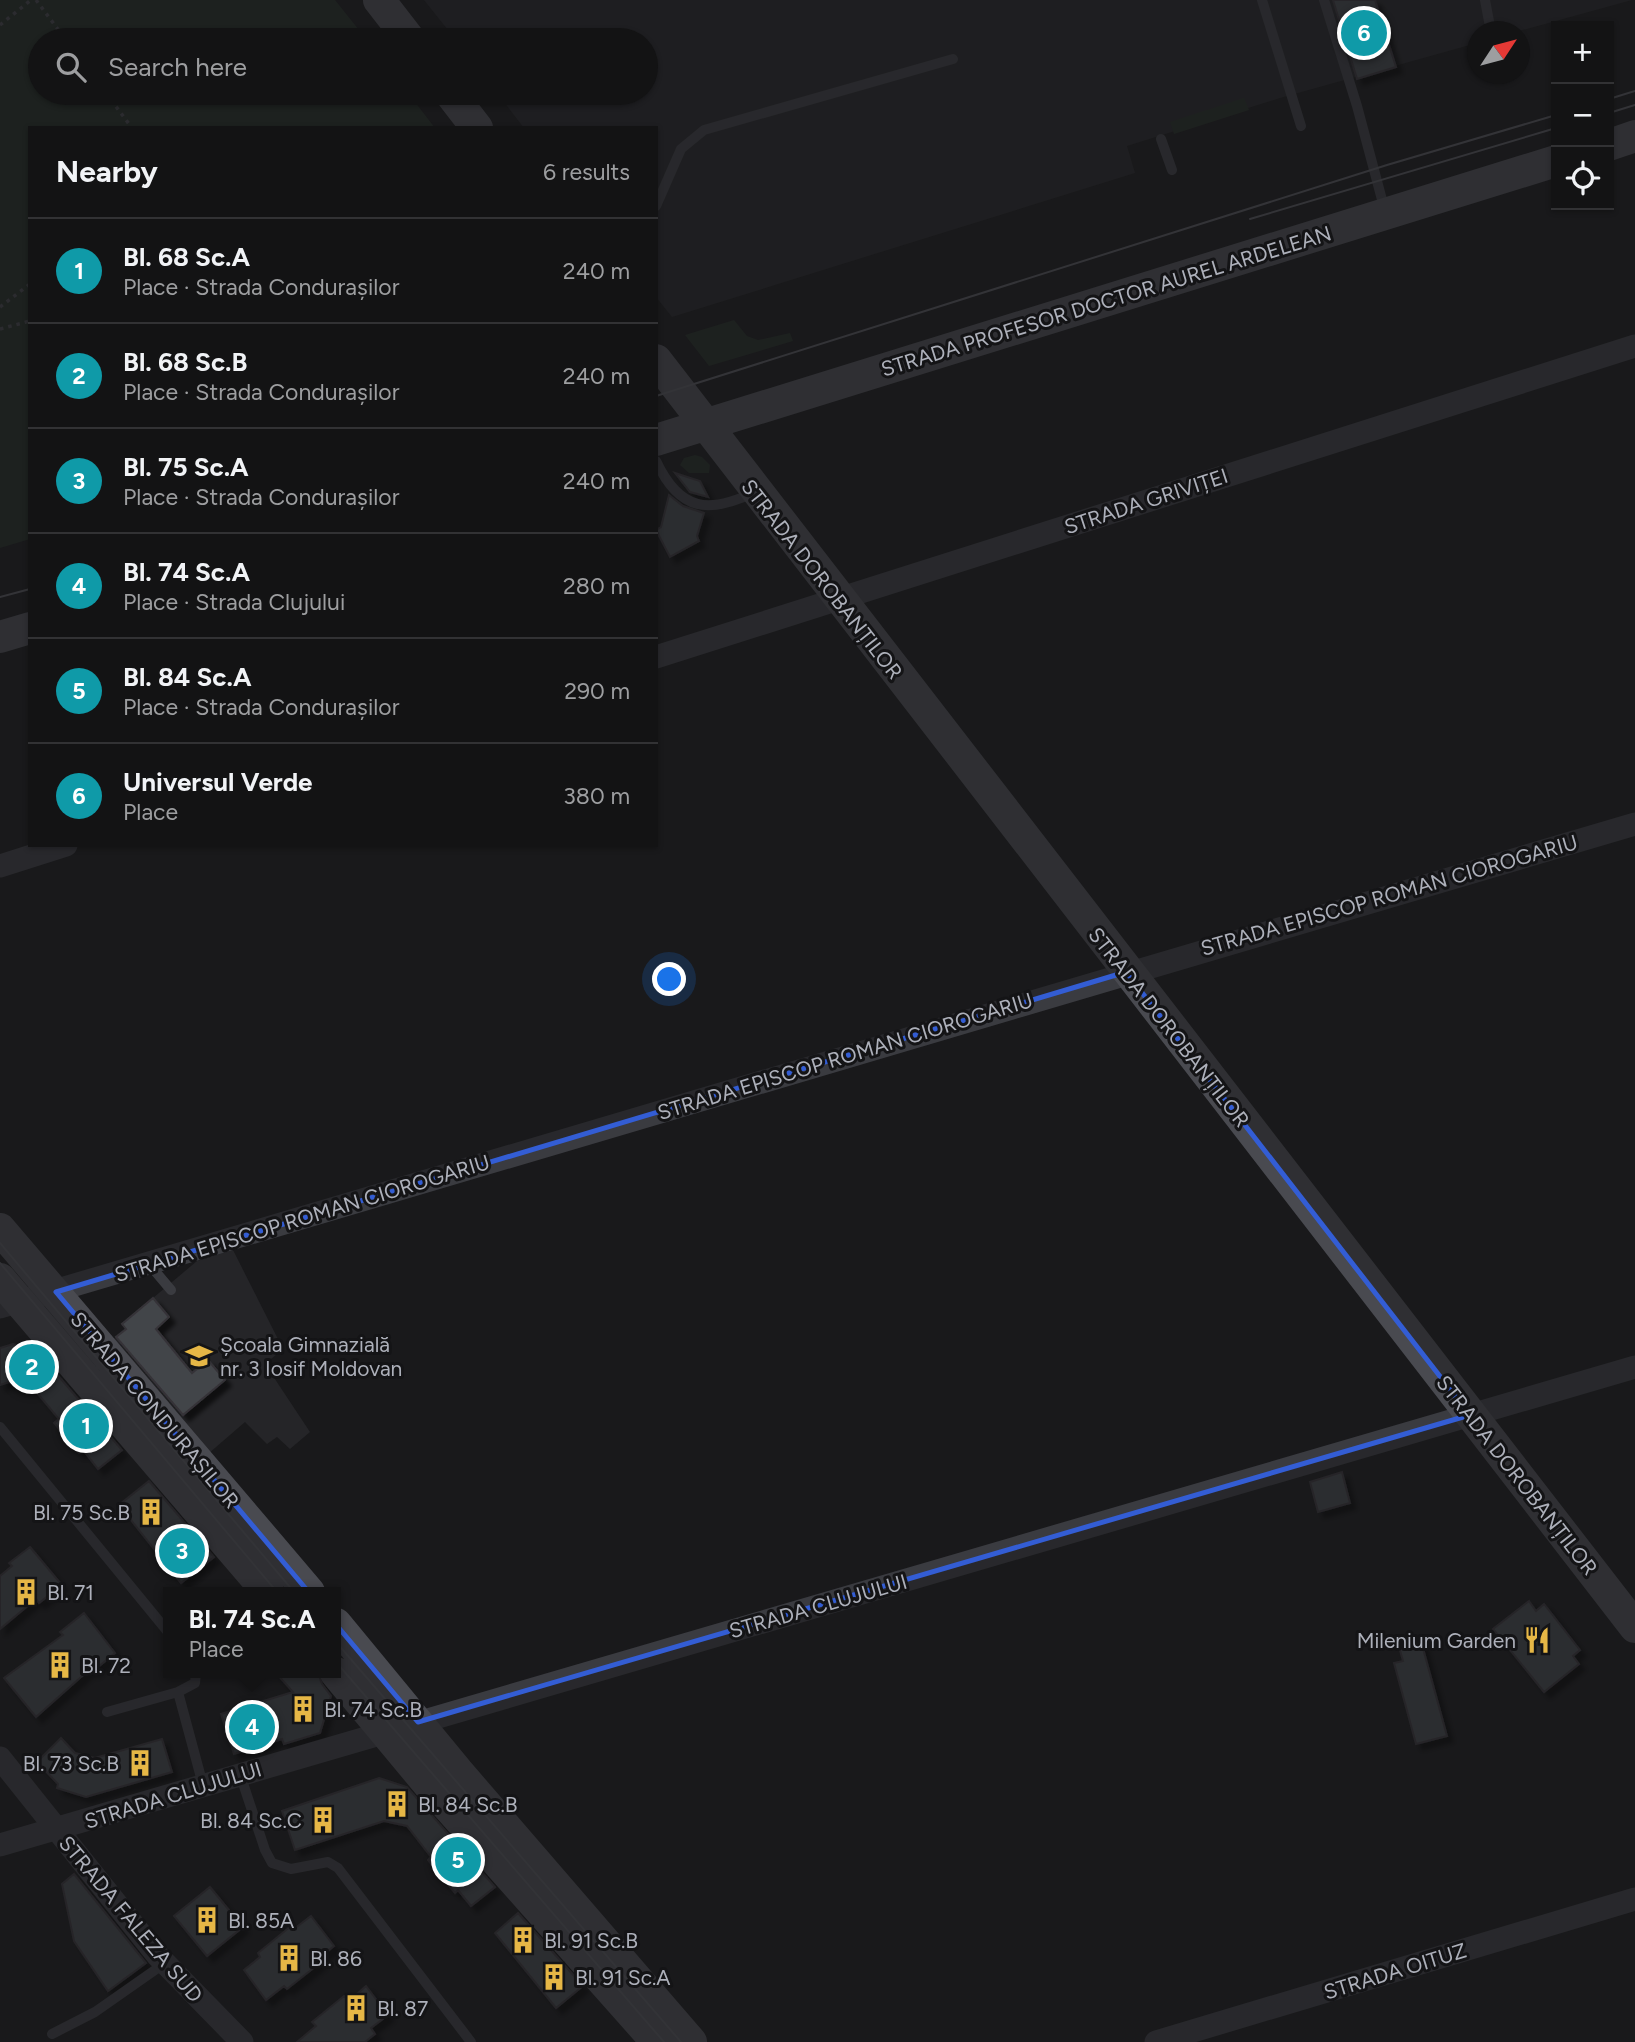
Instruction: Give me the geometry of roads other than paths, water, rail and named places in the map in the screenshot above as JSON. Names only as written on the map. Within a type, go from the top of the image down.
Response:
[{"type":"main road","points":[[379,0],[401,28]]},
{"type":"main road","points":[[459,105],[475,126]]},
{"type":"main road","points":[[1614,143],[1635,136]]},
{"type":"main road","name":"STRADA PROFESOR DOCTOR AUREL ARDELEAN","points":[[658,439],[1551,163]]},
{"type":"main road","name":"STRADA DOROBANȚILOR","points":[[658,363],[755,492],[1635,1627]]},
{"type":"main road","points":[[0,636],[28,629]]},
{"type":"main road","name":"STRADA CONDURAȘILOR","points":[[0,1229],[305,1587]]},
{"type":"main road","name":"STRADA CONDURAȘILOR","points":[[7,1296],[264,1587]]},
{"type":"main road","points":[[341,1630],[691,2042]]},
{"type":"main road","points":[[340,1678],[657,2042]]},
{"type":"street","name":"STRADA GRIVIȚEI","points":[[658,656],[1635,346]]},
{"type":"street","name":"STRADA EPISCOP ROMAN CIOROGARIU","points":[[7,1296],[56,1292],[1126,972],[1635,824]]},
{"type":"street","points":[[0,866],[60,847]]},
{"type":"street","name":"STRADA CLUJULUI","points":[[0,1845],[1635,1367]]},
{"type":"street","name":"STRADA FALEZA SUD","points":[[0,1758],[55,1830],[165,1963],[242,2042]]},
{"type":"street","name":"STRADA OITUZ","points":[[1156,2042],[1635,1899]]},
{"type":"lane","points":[[1262,0],[1300,126]]},
{"type":"lane","points":[[1324,0],[1386,214]]},
{"type":"lane","points":[[1485,0],[1489,21]]},
{"type":"lane","points":[[658,201],[681,149],[704,130],[953,59]]},
{"type":"lane","points":[[1161,139],[1172,170]]},
{"type":"lane","points":[[658,465],[682,495],[702,506],[726,506],[755,492]]},
{"type":"lane","points":[[149,1264],[171,1290]]},
{"type":"lane","points":[[0,1427],[163,1626]]},
{"type":"lane","points":[[107,1712],[178,1692],[195,1683],[196,1678]]},
{"type":"lane","points":[[178,1692],[203,1785]]},
{"type":"lane","points":[[240,1774],[265,1850],[272,1863],[291,1869],[328,1861],[338,1868],[471,2042]]},
{"type":"lane","points":[[52,2034],[95,2012],[165,1963]]},
{"type":"tram line","points":[[1614,97],[1635,91]]},
{"type":"tram line","points":[[1614,111],[1635,105]]},
{"type":"tram line","points":[[658,395],[1387,165],[1551,116]]},
{"type":"tram line","points":[[1250,219],[1551,129]]},
{"type":"tram line","points":[[0,597],[28,590]]},
{"type":"tram line","points":[[0,1243],[290,1587]]},
{"type":"tram line","points":[[0,1263],[273,1587]]},
{"type":"tram line","points":[[341,1648],[681,2042]]},
{"type":"tram line","points":[[341,1668],[664,2042]]},
{"type":"place","name":"Universul Verde","points":[[1364,33]]},
{"type":"place","name":"Școala Gimnazială nr. 3 Iosif Moldovan","points":[[199,1356]]},
{"type":"place","name":"Bl. 68 Sc.B","points":[[32,1367]]},
{"type":"place","name":"Bl. 68 Sc.A","points":[[86,1426]]},
{"type":"place","name":"Bl. 75 Sc.B","points":[[151,1512]]},
{"type":"place","name":"Bl. 75 Sc.A","points":[[182,1551]]},
{"type":"place","name":"Bl. 71","points":[[26,1592]]},
{"type":"place","name":"Milenium Garden","points":[[1537,1640]]},
{"type":"place","name":"Bl. 72","points":[[60,1665]]},
{"type":"place","name":"Bl. 74 Sc.B","points":[[303,1709]]},
{"type":"place","name":"Bl. 74 Sc.A","points":[[252,1727]]},
{"type":"place","name":"Bl. 73 Sc.B","points":[[140,1763]]},
{"type":"place","name":"Bl. 84 Sc.B","points":[[397,1804]]},
{"type":"place","name":"Bl. 84 Sc.C","points":[[323,1820]]},
{"type":"place","name":"Bl. 84 Sc.A","points":[[458,1860]]},
{"type":"place","name":"Bl. 85A","points":[[207,1920]]},
{"type":"place","name":"Bl. 91 Sc.B","points":[[523,1940]]},
{"type":"place","name":"Bl. 86","points":[[289,1958]]},
{"type":"place","name":"Bl. 91 Sc.A","points":[[554,1977]]},
{"type":"place","name":"Bl. 87","points":[[356,2008]]}]
